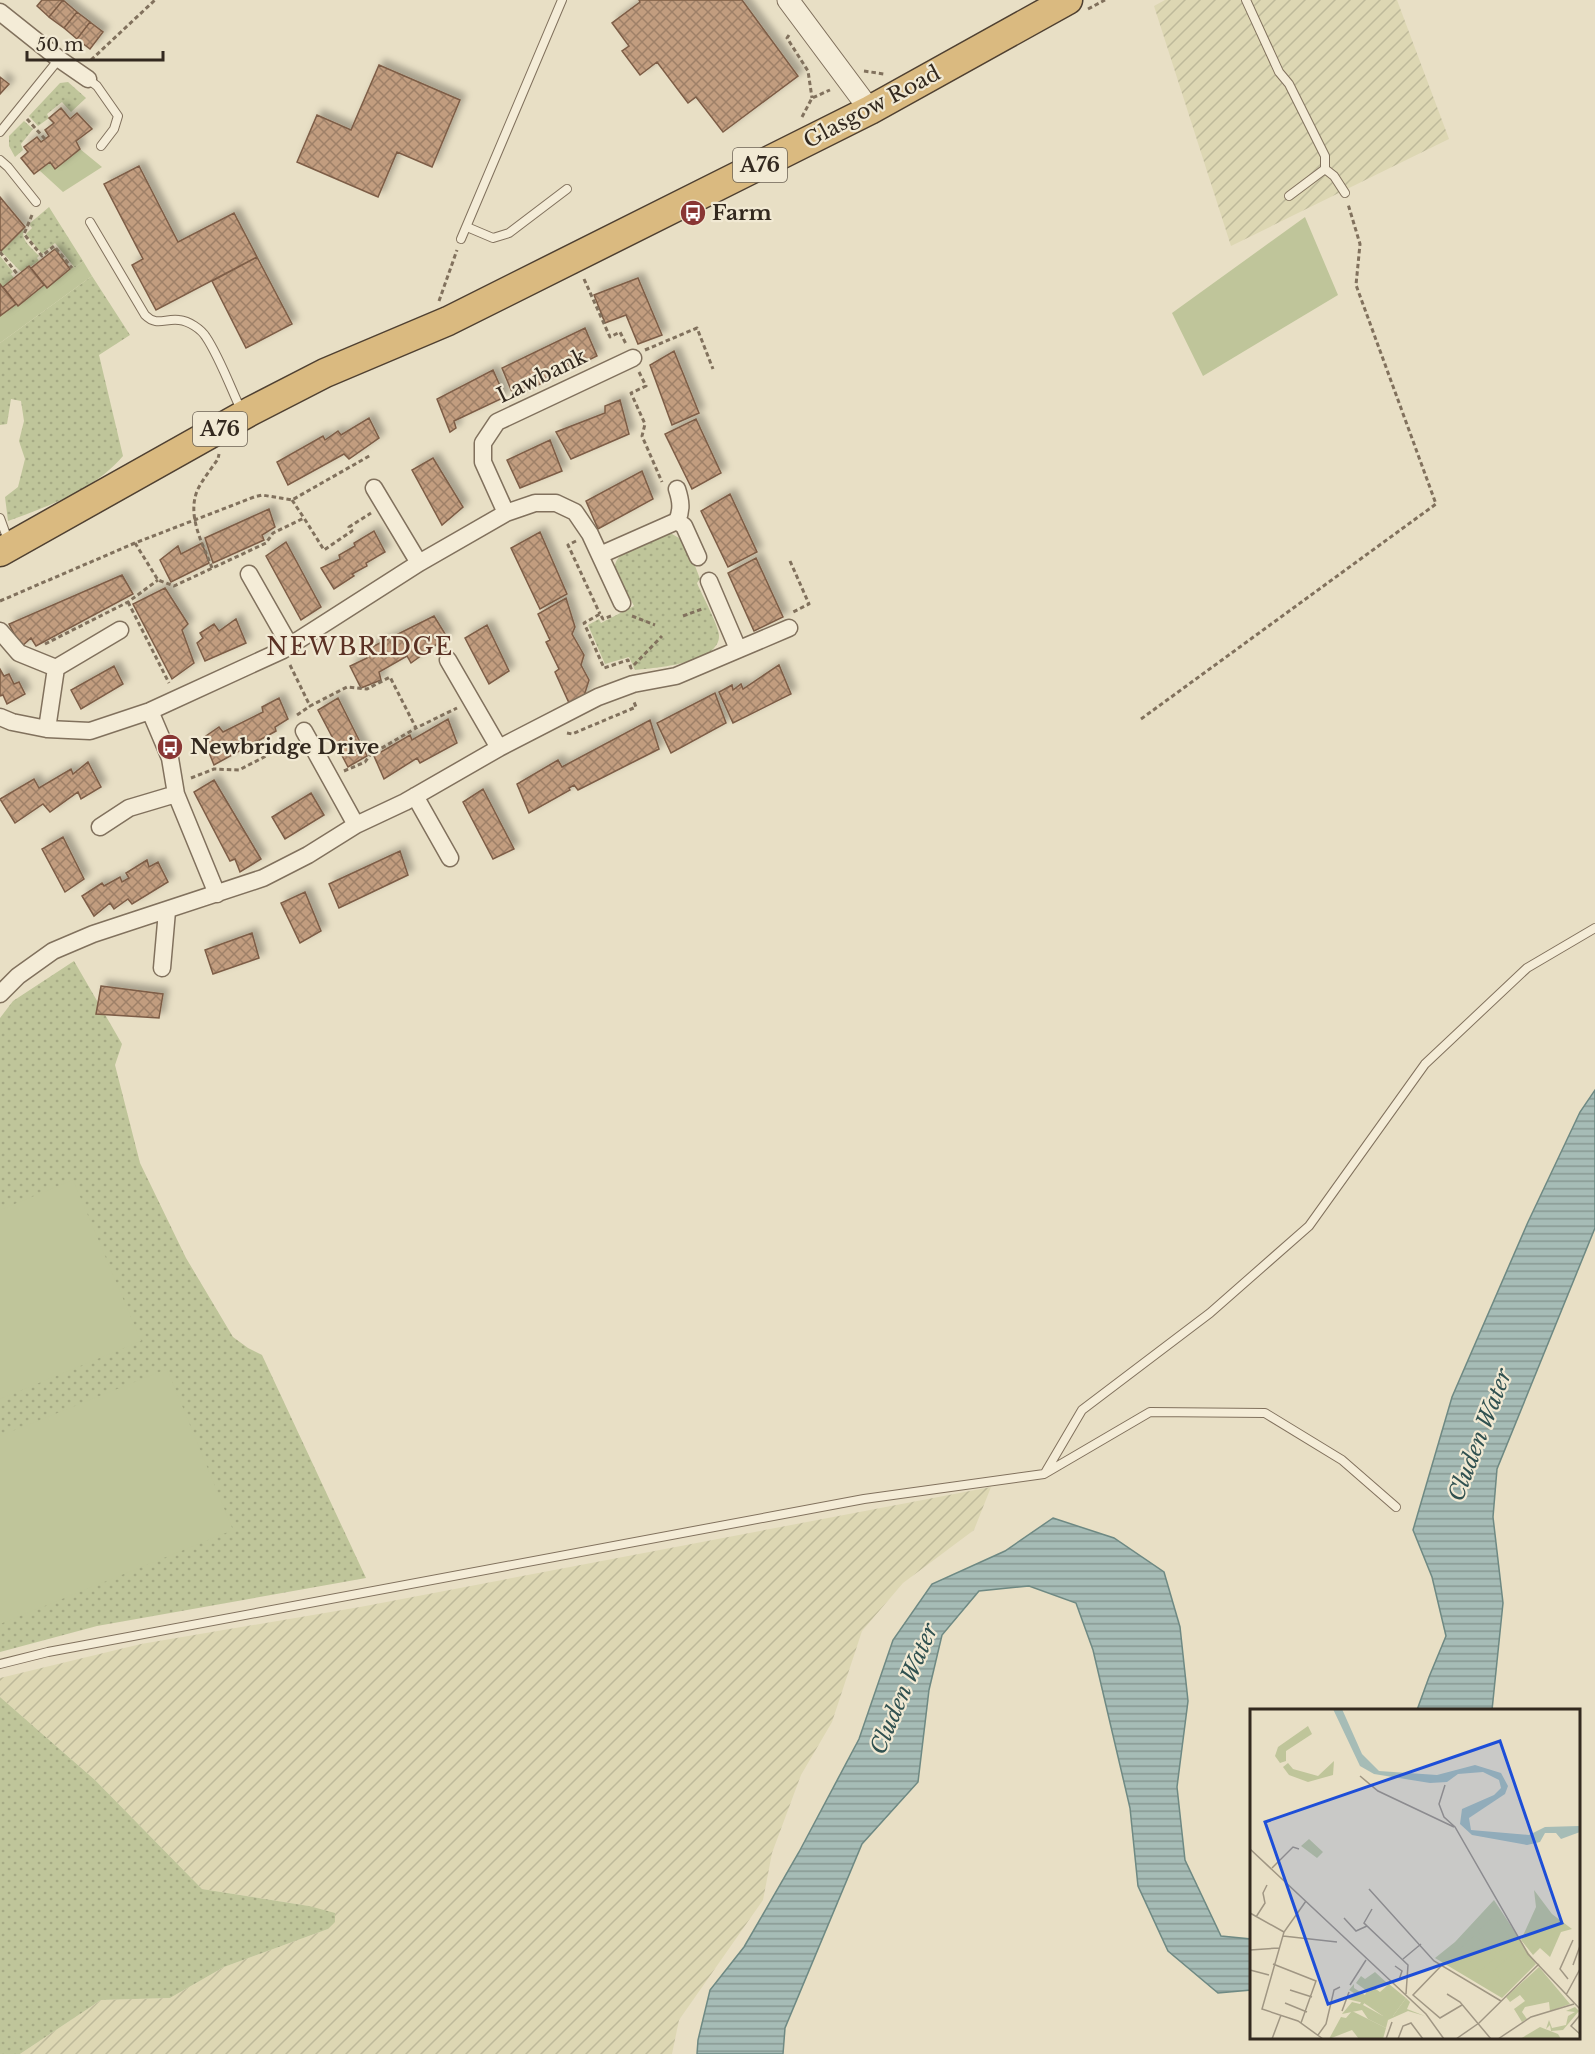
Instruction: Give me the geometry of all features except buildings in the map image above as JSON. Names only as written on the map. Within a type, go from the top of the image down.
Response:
[{"type":"highway","name":"Glasgow Road","points":[[448,321],[870,110],[1068,0]]},
{"type":"highway","name":"A76","points":[[5,549],[243,416],[325,373],[448,321]]},
{"type":"street","points":[[788,0],[870,110]]},
{"type":"street","points":[[0,12],[83,75]]},
{"type":"street","name":"Lawbank","points":[[506,513],[483,462],[483,443],[497,422],[638,354]]},
{"type":"street","points":[[374,488],[419,563]]},
{"type":"street","points":[[600,555],[677,521],[681,512],[681,501],[677,489]]},
{"type":"street","points":[[0,717],[12,722],[47,729],[90,731],[150,711],[286,648],[419,563],[506,513],[535,503],[556,503],[575,512],[590,534],[625,606]]},
{"type":"street","points":[[677,521],[684,526],[698,557]]},
{"type":"street","points":[[249,574],[286,648]]},
{"type":"street","points":[[709,581],[738,649]]},
{"type":"street","points":[[0,994],[18,976],[53,951],[93,934],[263,878],[567,711],[633,684],[676,676],[789,628]]},
{"type":"street","points":[[56,668],[120,630]]},
{"type":"street","points":[[0,631],[19,653],[56,668]]},
{"type":"street","points":[[448,660],[500,748]]},
{"type":"street","points":[[47,729],[56,668]]},
{"type":"street","points":[[150,711],[170,758],[175,790],[217,894]]},
{"type":"street","points":[[300,736],[329,777],[356,825]]},
{"type":"street","points":[[100,827],[129,808],[175,790]]},
{"type":"street","points":[[415,796],[450,858]]},
{"type":"street","points":[[162,968],[167,910]]},
{"type":"lane","points":[[461,239],[562,0]]},
{"type":"lane","points":[[1248,1],[1279,72],[1289,84],[1325,156],[1325,169]]},
{"type":"lane","points":[[0,132],[59,59]]},
{"type":"lane","points":[[83,75],[98,86],[118,116],[114,129],[101,146]]},
{"type":"lane","points":[[0,160],[36,202]]},
{"type":"lane","points":[[1325,169],[1334,176],[1345,193]]},
{"type":"lane","points":[[1289,196],[1325,169]]},
{"type":"lane","points":[[467,227],[493,238],[509,233],[567,189]]},
{"type":"lane","points":[[90,222],[150,321],[179,320],[193,325],[205,335],[243,416]]},
{"type":"lane","points":[[0,518],[5,549]]},
{"type":"lane","points":[[1044,1474],[1082,1410],[1210,1313],[1309,1226],[1425,1064],[1527,968],[1595,928]]},
{"type":"lane","points":[[0,1664],[48,1652],[852,1502],[1044,1474],[1150,1412],[1265,1413],[1342,1460],[1396,1507]]},
{"type":"path","points":[[83,75],[155,0]]},
{"type":"path","points":[[801,18],[787,38],[808,71],[812,98]]},
{"type":"path","points":[[18,110],[45,139]]},
{"type":"path","points":[[1141,719],[1436,504],[1356,285],[1360,244],[1345,193]]},
{"type":"path","points":[[36,202],[24,234],[42,256],[54,246],[72,268]]},
{"type":"path","points":[[448,321],[438,301],[461,239]]},
{"type":"path","points":[[0,252],[18,275]]},
{"type":"path","points":[[638,354],[698,328],[713,369]]},
{"type":"path","points":[[212,568],[194,520],[194,505],[198,490],[218,459],[221,448]]},
{"type":"path","points":[[0,601],[135,543],[262,495],[292,500],[371,455]]},
{"type":"path","points":[[292,500],[324,550],[352,531],[349,527],[384,505]]},
{"type":"path","points":[[135,543],[158,580],[174,586],[266,543],[273,533],[304,518]]},
{"type":"path","points":[[590,534],[568,545],[603,619],[625,606],[630,615],[655,625]]},
{"type":"path","points":[[789,628],[797,625],[792,612],[809,604],[790,561]]},
{"type":"path","points":[[33,659],[36,648],[128,602],[158,580]]},
{"type":"path","points":[[128,602],[177,698]]},
{"type":"path","points":[[683,616],[718,603]]},
{"type":"path","points":[[600,614],[584,623],[604,668],[628,660],[631,668],[662,636]]},
{"type":"path","points":[[286,648],[310,706]]},
{"type":"path","points":[[291,719],[310,706],[347,687],[367,689],[390,676],[416,728]]},
{"type":"path","points":[[329,777],[365,762],[370,755],[416,728],[472,700]]},
{"type":"path","points":[[175,790],[214,769],[239,770],[300,736]]},
{"type":"shaded area","points":[[1165,0],[1397,0],[1449,139],[1231,246],[1154,6]]},
{"type":"shaded area","points":[[991,1487],[974,1530],[903,1583],[862,1631],[832,1722],[801,1775],[772,1853],[763,1900],[679,2020],[672,2054],[20,2054],[101,2000],[170,1998],[224,1967],[328,1929],[309,1906],[202,1889],[95,1780],[0,1697],[0,1678],[141,1644],[360,1607]]},
{"type":"green space","points":[[68,82],[86,98],[71,112],[62,102],[47,114],[49,118],[38,126],[29,116],[60,83]]},
{"type":"green space","points":[[24,121],[33,129],[21,144],[23,150],[15,157],[9,146],[9,136]]},
{"type":"green space","points":[[80,149],[102,167],[63,192],[39,170],[50,162],[56,168]]},
{"type":"green space","points":[[49,207],[83,261],[75,268],[55,243],[42,254],[26,234],[32,228],[29,224]]},
{"type":"green space","points":[[1305,217],[1338,295],[1203,376],[1172,313]]},
{"type":"green space","points":[[25,227],[23,235],[39,256],[37,258],[39,261],[22,272],[1,251]]},
{"type":"green space","points":[[0,256],[13,272],[11,274],[14,278],[3,287],[0,285]]},
{"type":"green space","points":[[83,261],[92,276],[0,343],[0,316],[16,304],[20,305],[44,285],[47,287],[73,266],[75,268]]},
{"type":"green space","points":[[92,276],[130,335],[99,355],[123,456],[85,488],[55,503],[8,521],[5,497],[18,487],[25,459],[19,441],[24,421],[21,401],[11,399],[7,424],[0,425],[0,343]]},
{"type":"green space","points":[[663,533],[672,534],[686,542],[700,579],[697,583],[718,630],[717,644],[710,652],[699,658],[671,665],[635,670],[629,657],[605,664],[588,625],[599,619],[601,623],[634,606],[618,577],[616,562],[633,546]]},
{"type":"green space","points":[[74,961],[122,1044],[115,1065],[140,1163],[186,1258],[233,1337],[262,1355],[366,1578],[97,1626],[0,1652],[0,1018],[13,1001]]},
{"type":"green space","points":[[73,1180],[141,1341],[0,1399],[0,1210]]},
{"type":"green space","points":[[167,1369],[233,1530],[0,1624],[0,1436]]},
{"type":"green space","points":[[0,1697],[95,1780],[202,1889],[309,1906],[335,1913],[335,1922],[328,1929],[224,1967],[170,1998],[101,2000],[20,2054],[0,2054]]},
{"type":"water","name":"Cluden Water","points":[[1595,1090],[1595,1228],[1497,1469],[1493,1517],[1503,1603],[1492,1709],[1417,1709],[1446,1636],[1432,1577],[1413,1530],[1452,1397],[1528,1222],[1580,1112]]},
{"type":"water","name":"Cluden Water","points":[[1053,1518],[1114,1538],[1164,1572],[1180,1627],[1188,1701],[1177,1787],[1185,1860],[1221,1936],[1250,1939],[1250,1990],[1218,1993],[1168,1951],[1138,1886],[1130,1808],[1093,1650],[1076,1603],[1029,1586],[979,1591],[942,1635],[929,1690],[918,1782],[862,1844],[785,2028],[783,2054],[697,2054],[698,2040],[710,1990],[744,1947],[799,1852],[859,1739],[893,1640],[932,1584],[1005,1551]]},
{"type":"place","name":"Farm","points":[[693,213]]},
{"type":"place","name":"Newbridge Drive","points":[[170,747]]},
{"type":"district","name":"NEWBRIDGE","points":[[360,646]]}]
